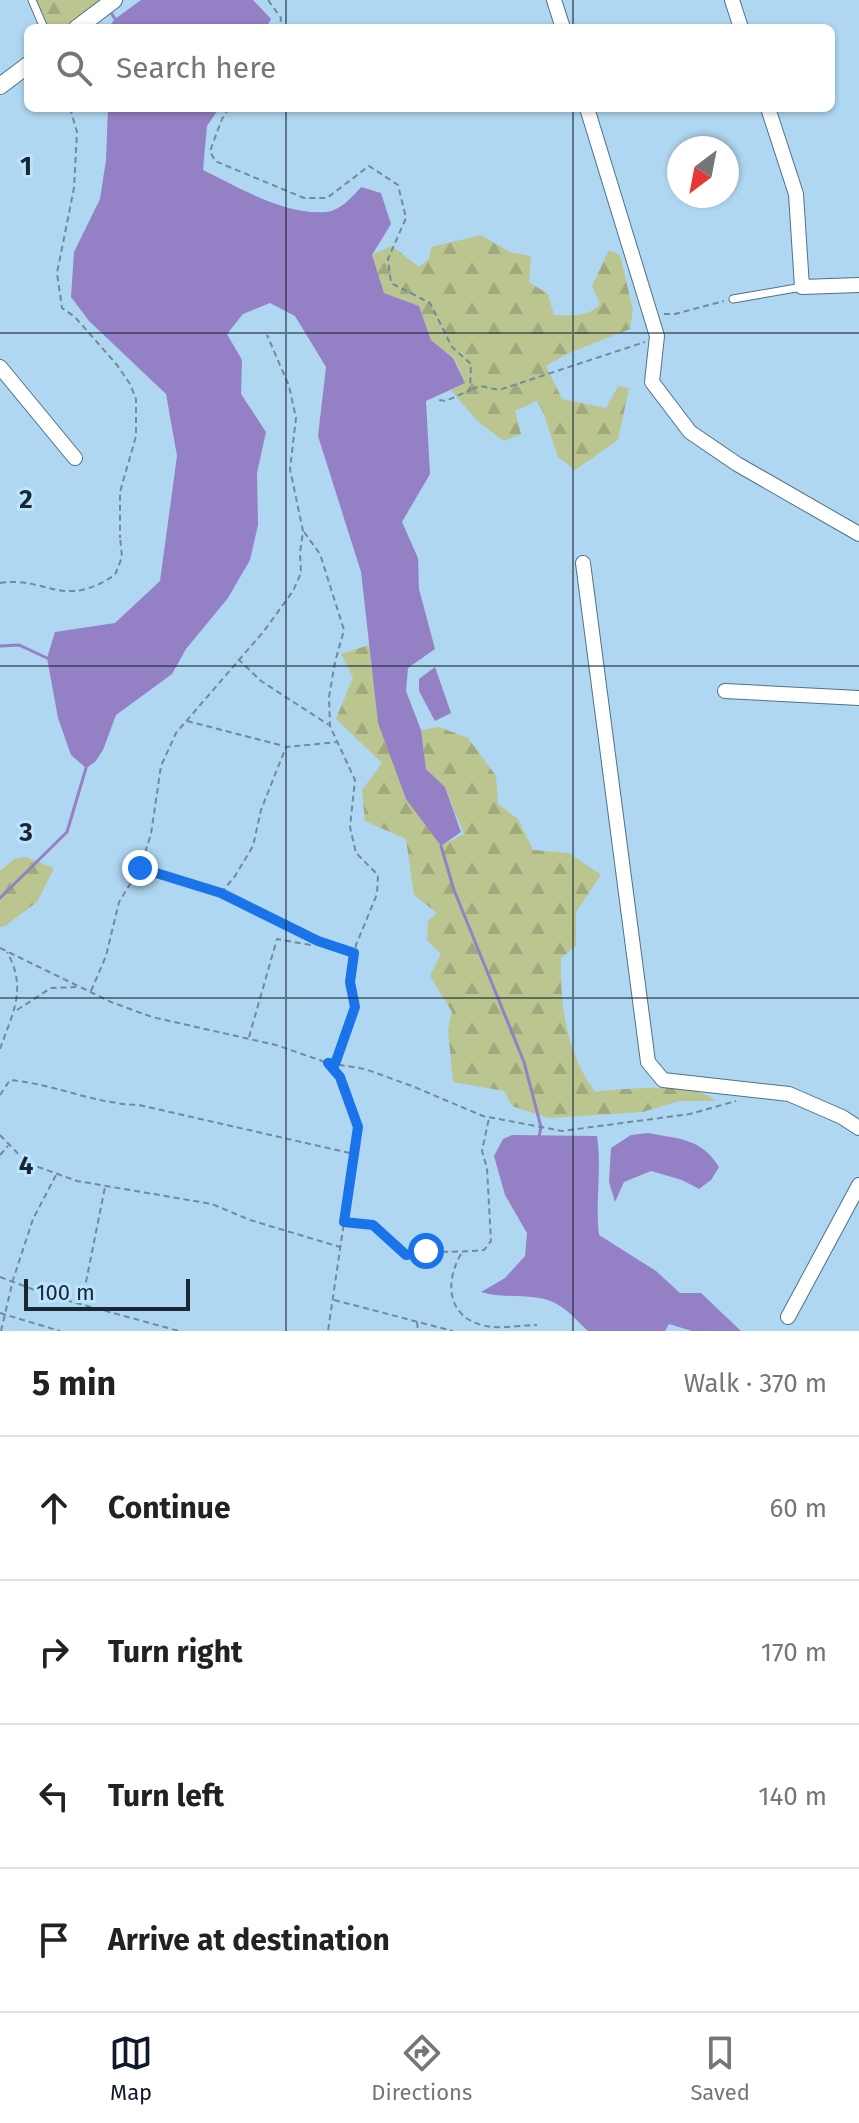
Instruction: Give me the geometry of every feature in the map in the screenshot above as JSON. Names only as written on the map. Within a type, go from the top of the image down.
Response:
[{"type":"street","points":[[82,24],[114,0]]},
{"type":"street","points":[[554,0],[562,24]]},
{"type":"street","points":[[732,0],[740,24]]},
{"type":"street","points":[[0,86],[24,68]]},
{"type":"street","points":[[588,112],[657,336],[652,382],[690,432],[737,464],[859,534]]},
{"type":"street","points":[[769,112],[796,194],[802,287],[859,285]]},
{"type":"street","points":[[0,367],[75,458]]},
{"type":"street","points":[[583,563],[648,1062],[663,1080],[789,1094],[842,1117],[859,1128]]},
{"type":"street","points":[[725,691],[859,698]]},
{"type":"street","points":[[788,1317],[859,1185]]},
{"type":"lane","points":[[32,0],[42,24]]},
{"type":"lane","points":[[733,299],[802,287]]},
{"type":"path","points":[[268,0],[281,18],[280,24]]},
{"type":"path","points":[[0,583],[11,581],[72,593],[115,575],[122,557],[120,492],[136,436],[136,399],[117,365],[75,317],[62,308],[57,273],[74,188],[77,132],[71,112]]},
{"type":"path","points":[[226,112],[210,151],[215,161],[241,173],[268,181],[304,198],[327,198],[369,166],[398,185],[406,218],[388,259],[391,283],[430,303],[452,347],[471,364],[470,390]]},
{"type":"path","points":[[649,313],[675,314],[733,299]]},
{"type":"path","points":[[90,992],[106,956],[119,902],[140,868],[151,834],[161,766],[176,733],[264,631],[293,591],[301,573],[303,531],[290,469],[296,418],[289,386],[267,335]]},
{"type":"path","points":[[439,400],[446,401],[480,386],[499,390],[634,348],[657,336]]},
{"type":"path","points":[[303,531],[320,554],[344,630],[329,697],[330,726],[355,780],[350,827],[356,853],[378,875],[377,894],[354,953],[350,982],[355,1007],[335,1064]]},
{"type":"path","points":[[238,659],[261,681],[330,726]]},
{"type":"path","points":[[187,721],[286,747],[338,742]]},
{"type":"path","points":[[221,893],[253,846],[261,810],[286,747]]},
{"type":"path","points":[[140,868],[221,893],[318,941],[354,953]]},
{"type":"path","points":[[248,1039],[277,939],[311,945],[318,941]]},
{"type":"path","points":[[0,948],[90,992],[152,1017],[276,1045],[328,1063],[365,1069],[489,1117],[562,1131],[690,1114],[741,1100]]},
{"type":"path","points":[[0,1049],[16,1010],[17,978],[7,952]]},
{"type":"path","points":[[16,1010],[51,988],[79,987]]},
{"type":"path","points":[[328,1063],[340,1077],[358,1127],[328,1331]]},
{"type":"path","points":[[0,1095],[10,1080],[39,1083],[111,1104],[139,1105],[354,1154]]},
{"type":"path","points":[[344,1222],[373,1225],[406,1255],[426,1251],[462,1253],[484,1250],[491,1241],[487,1168],[482,1151],[489,1117]]},
{"type":"path","points":[[0,1135],[27,1163],[77,1181],[212,1204],[250,1220],[340,1247]]},
{"type":"path","points":[[0,1155],[9,1145]]},
{"type":"path","points":[[1,1331],[13,1280],[33,1219],[57,1174]]},
{"type":"path","points":[[82,1304],[106,1186]]},
{"type":"path","points":[[462,1253],[450,1283],[454,1307],[473,1322],[494,1327],[537,1325]]},
{"type":"path","points":[[0,1277],[179,1331]]},
{"type":"path","points":[[333,1299],[453,1331]]},
{"type":"path","points":[[0,1313],[60,1331]]},
{"type":"path","points":[[416,1321],[418,1331]]},
{"type":"green space","points":[[36,0],[106,0],[75,24],[47,24],[34,3]]},
{"type":"green space","points":[[481,235],[510,252],[531,256],[529,282],[548,294],[554,315],[579,315],[590,312],[600,304],[592,286],[609,250],[620,255],[633,310],[630,329],[569,353],[546,366],[562,399],[606,408],[618,386],[629,388],[618,440],[575,470],[558,457],[537,401],[515,411],[521,434],[504,441],[477,421],[451,390],[465,383],[454,358],[431,340],[419,306],[384,293],[371,255],[392,246],[419,267],[429,259],[431,247]]},
{"type":"green space","points":[[369,645],[378,723],[440,846],[464,834],[445,787],[426,769],[421,730],[439,727],[468,738],[496,776],[498,804],[518,819],[533,850],[569,853],[601,875],[576,912],[576,946],[561,958],[562,994],[571,1045],[595,1092],[676,1089],[706,1095],[716,1101],[679,1101],[643,1112],[548,1118],[512,1106],[504,1091],[453,1082],[448,1029],[452,1012],[430,976],[441,954],[427,940],[428,921],[437,913],[414,895],[406,839],[365,821],[362,790],[382,763],[336,719],[353,677],[341,654]]},
{"type":"green space","points":[[26,857],[54,868],[37,902],[0,927],[0,871],[14,859]]},
{"type":"shaded area","points":[[141,0],[253,0],[271,19],[268,24],[111,24]]},
{"type":"shaded area","points":[[108,112],[216,112],[207,126],[203,170],[247,192],[278,205],[310,212],[331,211],[350,199],[361,187],[381,193],[391,224],[372,255],[384,293],[419,306],[431,340],[453,358],[465,383],[426,401],[430,474],[402,522],[418,558],[419,589],[435,649],[408,668],[406,691],[421,730],[426,769],[445,787],[461,832],[441,846],[406,799],[378,723],[361,572],[318,436],[326,367],[295,316],[270,303],[243,314],[227,334],[242,360],[241,394],[266,432],[257,473],[258,525],[250,560],[228,598],[186,649],[172,674],[116,715],[103,750],[95,762],[86,768],[71,755],[58,718],[47,658],[55,632],[115,623],[160,581],[177,456],[166,394],[89,321],[71,297],[74,252],[100,199],[106,160]]},
{"type":"shaded area","points":[[435,667],[451,713],[435,721],[419,691],[419,679]]},
{"type":"shaded area","points":[[648,1133],[697,1145],[719,1167],[711,1180],[699,1189],[682,1180],[651,1171],[624,1182],[615,1202],[609,1182],[611,1148],[631,1135]]},
{"type":"shaded area","points":[[512,1135],[597,1136],[599,1235],[656,1271],[680,1293],[701,1293],[741,1331],[692,1331],[669,1324],[665,1331],[588,1331],[552,1301],[481,1292],[505,1278],[525,1256],[527,1233],[505,1195],[494,1156],[503,1139]]},
{"type":"waterway","points":[[112,14],[115,19]]},
{"type":"waterway","points":[[0,646],[19,645],[47,658]]},
{"type":"waterway","points":[[0,898],[67,832],[86,768]]},
{"type":"waterway","points":[[441,846],[454,890],[524,1062],[541,1127],[539,1137]]},
{"type":"route","points":[[140,868],[221,893],[318,941],[354,953],[350,982],[355,1007],[335,1064],[328,1063],[340,1077],[358,1127],[344,1222],[373,1225],[406,1255],[426,1251]]}]
